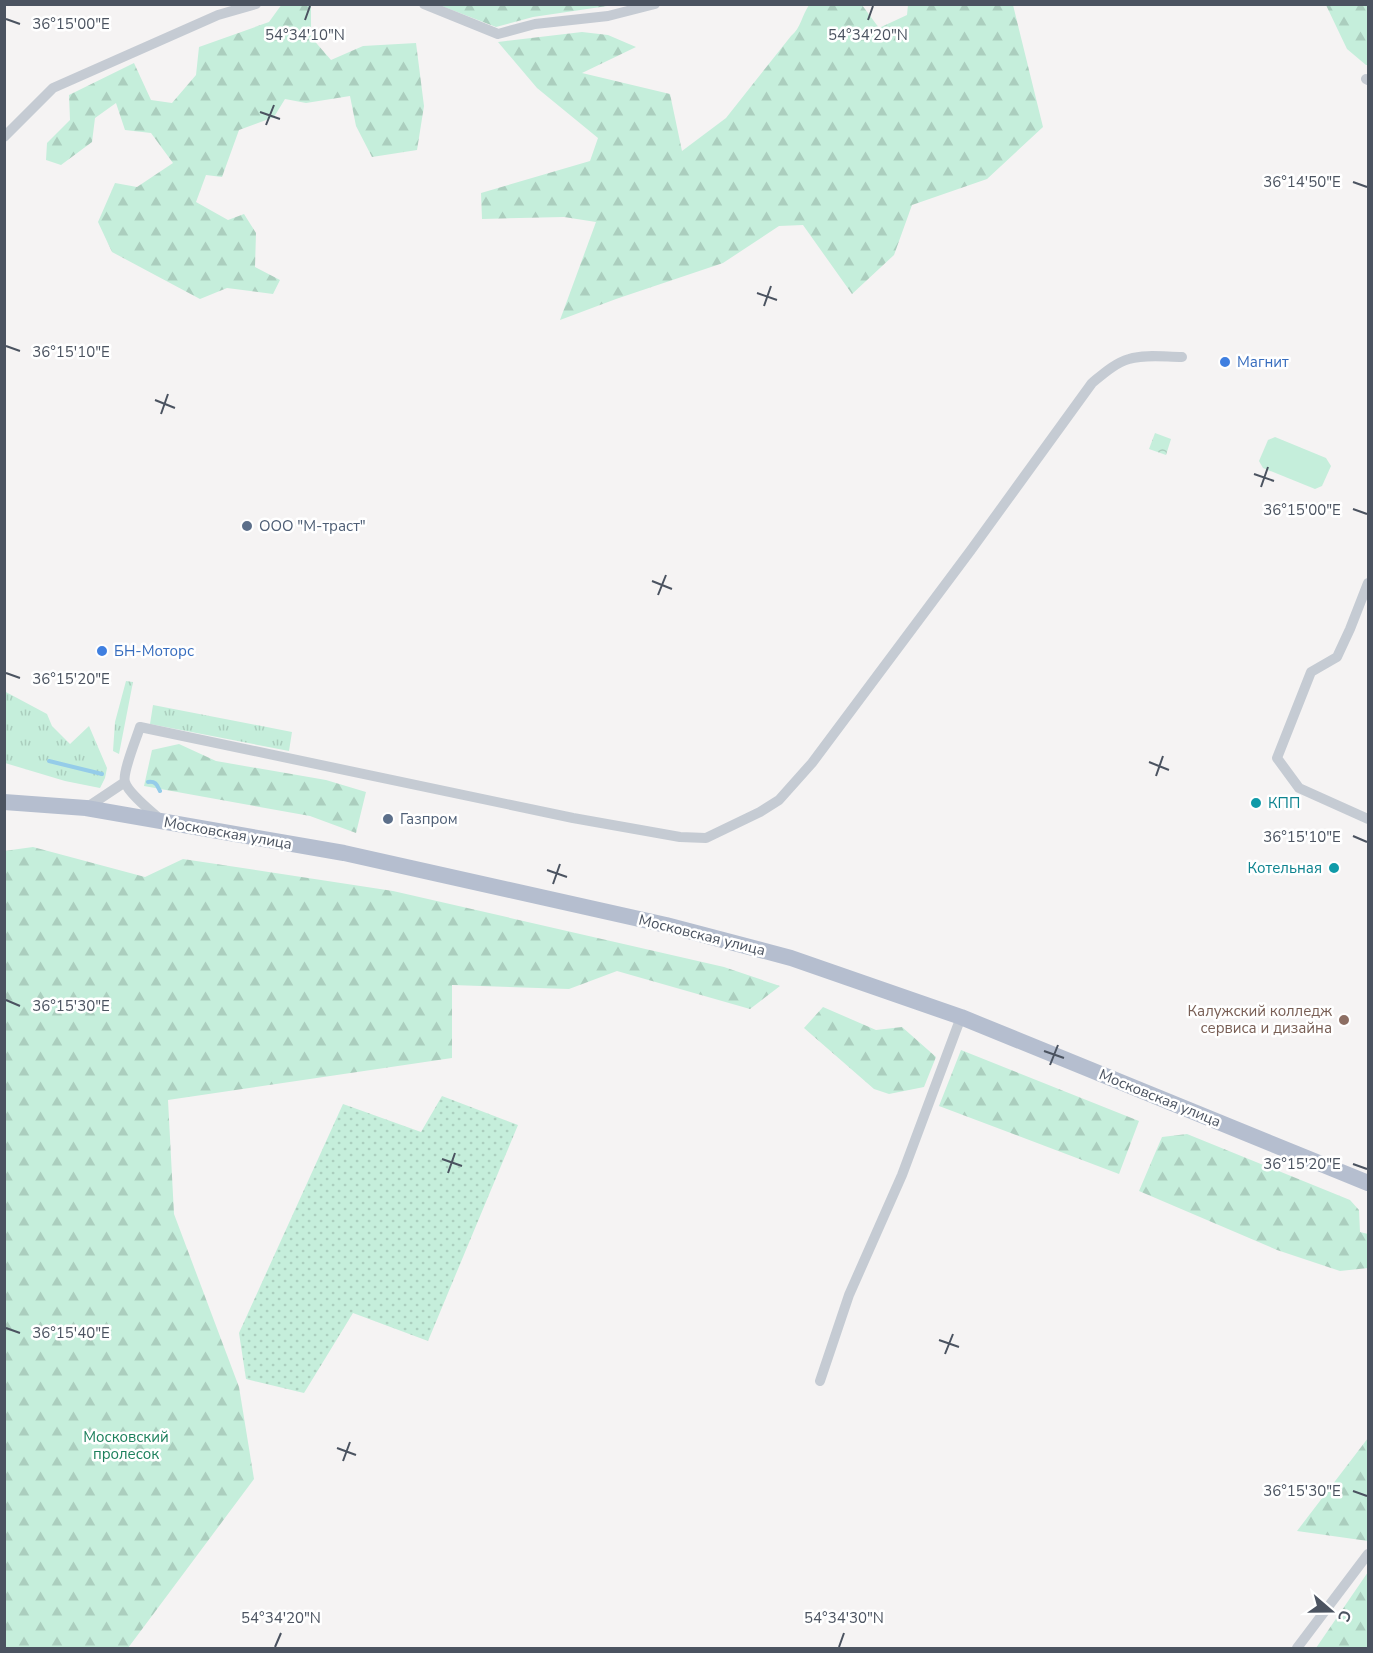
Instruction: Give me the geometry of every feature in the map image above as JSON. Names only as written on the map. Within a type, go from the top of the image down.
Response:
[{"type":"main road","name":"Московская улица","points":[[4,802],[86,808],[344,853],[666,925],[791,958],[961,1017],[1368,1183]]},
{"type":"street","points":[[4,137],[53,88],[218,15],[256,4]]},
{"type":"street","points":[[424,4],[498,34],[535,24],[608,16],[655,4]]},
{"type":"street","points":[[163,822],[136,797],[125,782],[125,772],[140,727],[573,818],[680,837],[706,838],[760,812],[778,800],[812,763],[978,541],[1092,383],[1112,367],[1130,359],[1152,356],[1182,357]]},
{"type":"street","points":[[1368,583],[1337,657],[1311,672],[1276,758],[1299,788],[1368,819]]},
{"type":"street","points":[[86,808],[125,782]]},
{"type":"street","points":[[820,1381],[849,1295],[902,1175],[961,1017]]},
{"type":"street","points":[[1297,1648],[1368,1554]]},
{"type":"green space","points":[[282,4],[311,5],[311,37],[331,60],[363,46],[416,43],[424,106],[417,150],[372,157],[356,126],[350,96],[306,103],[285,99],[274,117],[239,130],[222,177],[206,175],[196,202],[228,220],[244,214],[256,233],[255,267],[280,280],[273,294],[227,288],[200,299],[112,252],[98,222],[115,183],[137,187],[173,163],[151,133],[125,130],[116,103],[95,118],[92,142],[61,165],[46,160],[47,143],[70,120],[69,95],[134,63],[151,100],[172,103],[196,75],[199,47],[269,22]]},
{"type":"green space","points":[[439,5],[614,5],[533,17],[496,27]]},
{"type":"green space","points":[[809,5],[862,5],[879,28],[907,15],[908,5],[1013,5],[1043,127],[987,179],[912,205],[894,255],[852,294],[803,225],[779,226],[723,263],[560,320],[596,222],[564,217],[482,219],[481,193],[590,161],[598,138],[537,88],[498,42],[582,32],[608,35],[636,47],[582,73],[670,94],[682,151],[726,118],[797,29]]},
{"type":"green space","points":[[1326,5],[1368,5],[1368,65],[1347,49]]},
{"type":"green space","points":[[1155,433],[1171,439],[1166,455],[1149,449]]},
{"type":"green space","points":[[1275,437],[1326,458],[1331,466],[1322,486],[1315,489],[1263,468],[1259,461],[1268,440]]},
{"type":"green space","points":[[126,681],[133,682],[119,754],[113,751],[115,722]]},
{"type":"green space","points":[[4,691],[47,714],[52,726],[70,744],[89,726],[107,768],[100,788],[65,781],[5,763]]},
{"type":"green space","points":[[153,705],[292,732],[289,751],[150,724]]},
{"type":"green space","points":[[179,744],[216,761],[326,780],[366,792],[356,833],[310,816],[144,786],[152,750]]},
{"type":"green space","name":"Московский пролесок","points":[[33,847],[145,877],[183,859],[393,891],[724,967],[780,986],[750,1009],[617,971],[569,989],[452,985],[452,1058],[168,1100],[174,1214],[239,1387],[254,1479],[128,1648],[5,1648],[4,851]]},
{"type":"green space","points":[[823,1007],[876,1030],[902,1027],[936,1057],[924,1087],[889,1094],[874,1089],[804,1028]]},
{"type":"green space","points":[[961,1050],[1139,1121],[1119,1174],[939,1106]]},
{"type":"green space","points":[[442,1096],[518,1125],[428,1341],[353,1313],[304,1393],[246,1379],[239,1333],[343,1104],[421,1132]]},
{"type":"green space","points":[[1187,1134],[1350,1200],[1359,1210],[1360,1232],[1368,1234],[1368,1268],[1340,1271],[1277,1250],[1139,1191],[1162,1137]]},
{"type":"green space","points":[[1368,1438],[1368,1541],[1297,1531]]},
{"type":"green space","points":[[1368,1572],[1368,1648],[1316,1648]]},
{"type":"waterway","points":[[49,761],[102,774]]},
{"type":"waterway","points":[[148,782],[155,783],[160,791]]},
{"type":"place","name":"Магнит","points":[[1225,362]]},
{"type":"place","name":"ООО \"М-траст\"","points":[[247,526]]},
{"type":"place","name":"БН-Моторс","points":[[102,651]]},
{"type":"place","name":"КПП","points":[[1256,803]]},
{"type":"place","name":"Газпром","points":[[388,819]]},
{"type":"place","name":"Котельная","points":[[1334,868]]},
{"type":"place","name":"Калужский колледж сервиса и дизайна","points":[[1344,1020]]}]
